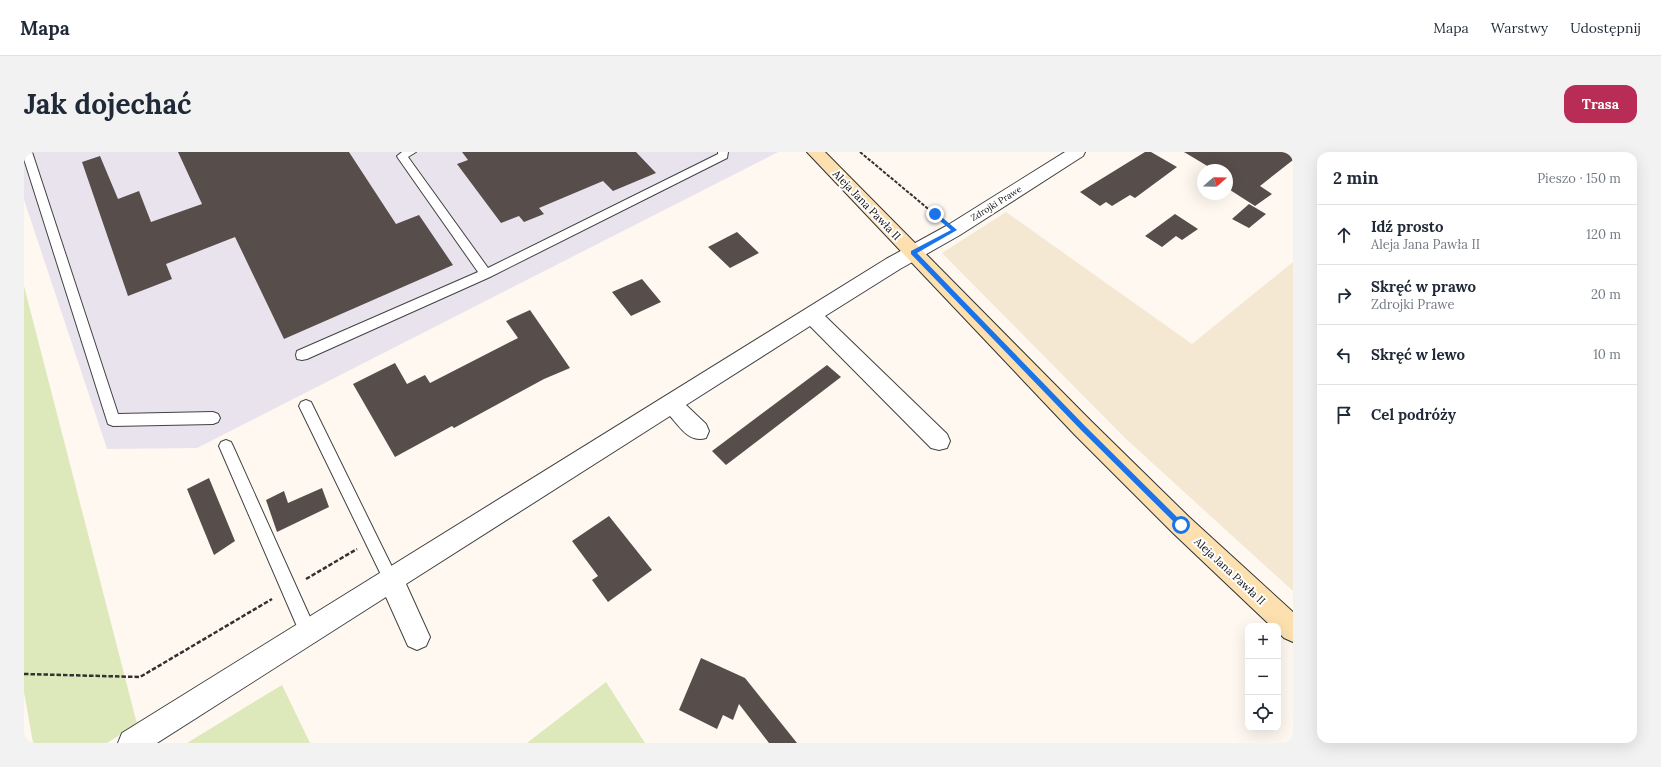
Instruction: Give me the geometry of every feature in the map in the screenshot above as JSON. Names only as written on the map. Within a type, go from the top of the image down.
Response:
[{"type":"main road","name":"Aleja Jana Pawła II","points":[[815,152],[1089,434],[1181,525],[1293,629]]},
{"type":"street","name":"Zdrojki Prawe","points":[[132,743],[812,316],[913,253],[954,230],[1077,152]]},
{"type":"street","points":[[812,316],[940,441]]},
{"type":"street","points":[[672,404],[698,431]]},
{"type":"street","points":[[391,580],[417,637]]},
{"type":"lane","points":[[27,152],[114,420],[214,418]]},
{"type":"lane","points":[[302,355],[486,274],[723,156],[723,152]]},
{"type":"lane","points":[[404,153],[486,274]]},
{"type":"lane","points":[[306,406],[391,580]]},
{"type":"lane","points":[[226,446],[308,632]]},
{"type":"path","points":[[860,152],[887,176],[954,230]]},
{"type":"path","points":[[24,674],[140,677],[372,541]]},
{"type":"shaded area","points":[[24,152],[778,152],[197,448],[107,449],[24,200]]},
{"type":"shaded area","points":[[1006,212],[1192,344],[1293,262],[1293,591],[1126,439],[942,253]]},
{"type":"green space","points":[[24,286],[137,724],[107,743],[33,743],[24,692]]},
{"type":"green space","points":[[606,682],[645,743],[527,743]]},
{"type":"green space","points":[[282,685],[310,743],[187,743]]},
{"type":"building","points":[[178,152],[349,152],[396,224],[419,215],[453,265],[284,339],[235,237],[166,264],[172,279],[128,296],[82,162],[100,156],[118,199],[139,191],[151,222],[202,204]]},
{"type":"building","points":[[462,152],[636,152],[656,173],[613,191],[603,181],[539,208],[544,214],[524,222],[519,216],[501,223],[457,164],[468,160]]},
{"type":"building","points":[[1145,152],[1151,152],[1177,167],[1135,198],[1130,195],[1112,206],[1106,202],[1100,206],[1080,192]]},
{"type":"building","points":[[1184,152],[1293,152],[1293,160],[1260,186],[1272,194],[1255,206],[1233,192],[1233,164],[1204,164]]},
{"type":"building","points":[[1249,204],[1266,214],[1249,228],[1232,219]]},
{"type":"building","points":[[1175,214],[1198,229],[1182,240],[1176,236],[1162,247],[1145,236]]},
{"type":"building","points":[[737,232],[759,253],[730,268],[708,247]]},
{"type":"building","points":[[642,279],[661,302],[631,316],[612,292]]},
{"type":"building","points":[[530,310],[570,368],[544,379],[454,428],[452,426],[395,457],[353,384],[395,363],[407,384],[425,375],[430,383],[518,338],[506,321]]},
{"type":"building","points":[[827,365],[841,377],[726,465],[712,451]]},
{"type":"building","points":[[209,478],[235,541],[214,555],[187,489]]},
{"type":"building","points":[[322,488],[329,507],[277,532],[266,500],[284,491],[288,503]]},
{"type":"building","points":[[609,516],[652,570],[608,602],[592,580],[598,576],[572,541]]},
{"type":"building","points":[[701,658],[745,678],[797,743],[769,743],[739,704],[733,720],[723,715],[717,729],[679,710]]},
{"type":"route","points":[[935,214],[954,230],[913,253],[1083,428],[1181,525]]}]
